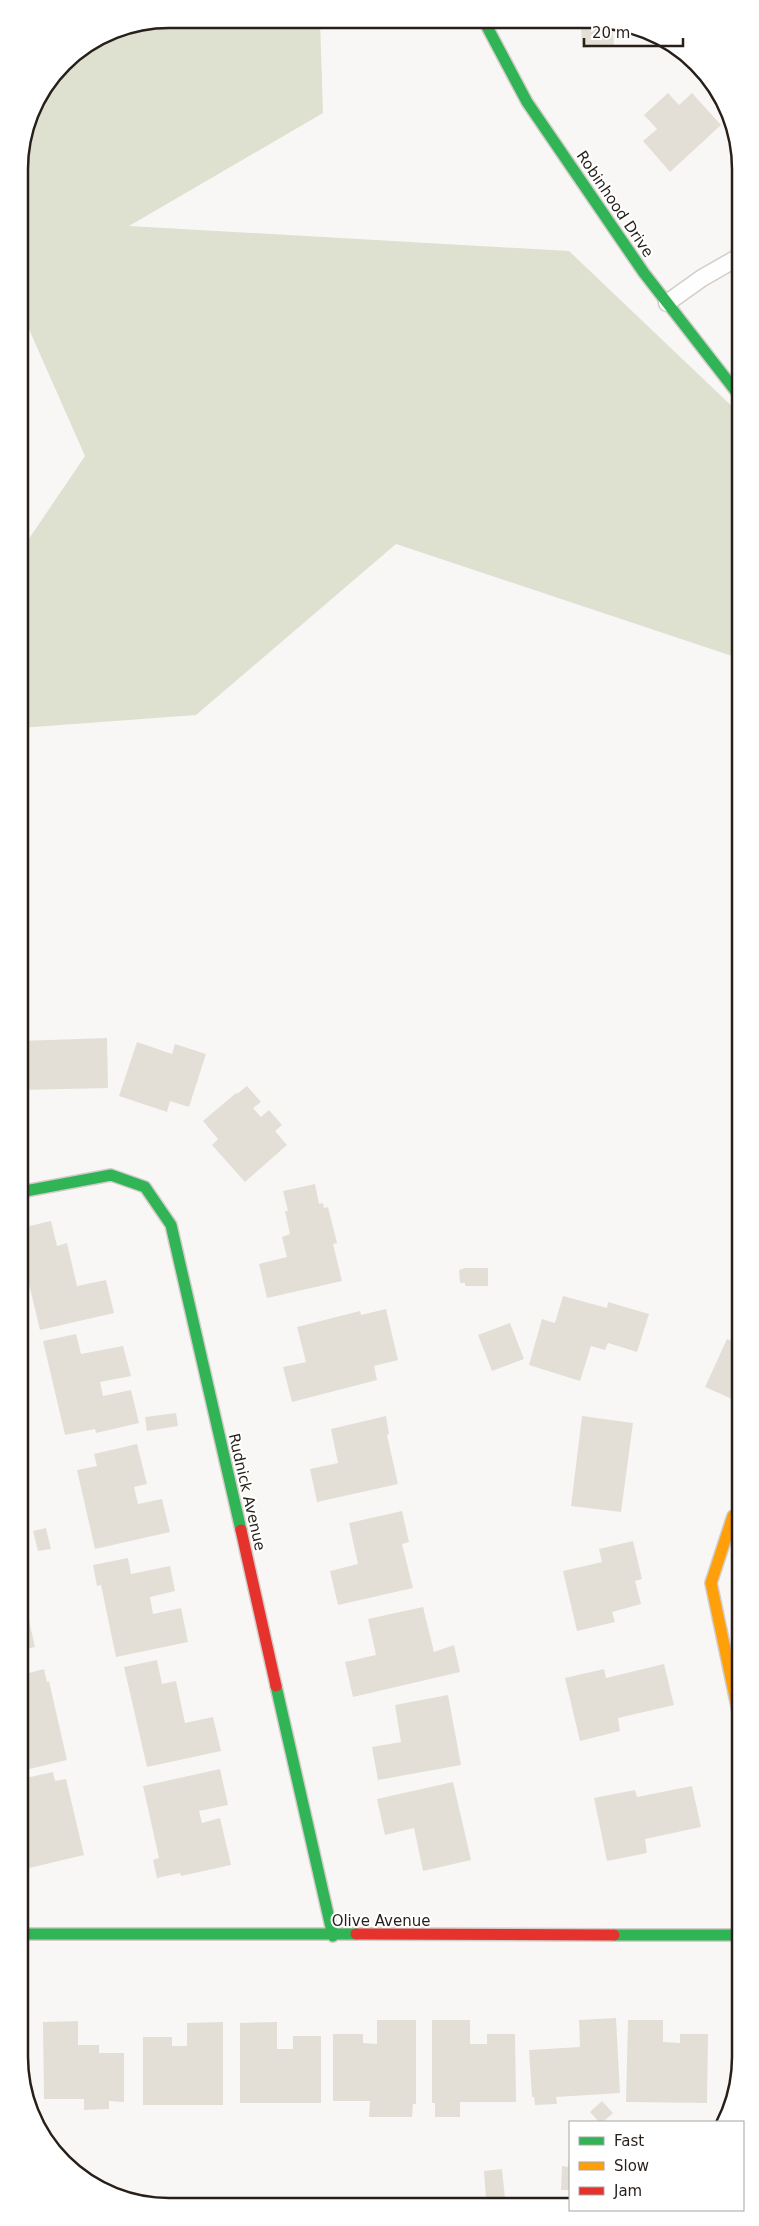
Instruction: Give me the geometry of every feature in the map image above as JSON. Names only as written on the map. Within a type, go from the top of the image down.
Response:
[{"type":"street","name":"Robinhood Drive","points":[[488,28],[528,102],[644,273],[732,386]]},
{"type":"street","name":"Rudnick Avenue","points":[[28,1191],[111,1175],[145,1187],[171,1225],[332,1936]]},
{"type":"street","points":[[731,1521],[710,1583],[731,1677]]},
{"type":"street","name":"Olive Avenue","points":[[28,1934],[332,1936],[731,1935]]},
{"type":"lane","points":[[667,303],[702,278],[732,261]]},
{"type":"green space","points":[[168,28],[320,28],[323,113],[129,226],[569,251],[732,406],[732,656],[396,544],[196,715],[28,727],[28,540],[85,456],[28,327],[28,159],[32,132],[42,106],[62,75],[75,62],[98,46],[132,32]]},
{"type":"building","points":[[581,28],[613,29],[614,45],[582,48]]},
{"type":"building","points":[[668,93],[679,105],[692,93],[721,125],[670,172],[643,141],[657,129],[644,115]]},
{"type":"building","points":[[107,1038],[108,1088],[28,1090],[28,1041]]},
{"type":"building","points":[[137,1042],[172,1054],[175,1044],[206,1054],[189,1107],[170,1101],[167,1112],[119,1096]]},
{"type":"building","points":[[247,1086],[261,1102],[253,1108],[261,1117],[269,1110],[282,1125],[275,1131],[287,1145],[245,1182],[212,1145],[218,1139],[203,1121]]},
{"type":"building","points":[[315,1184],[319,1204],[323,1203],[324,1208],[328,1207],[337,1243],[333,1244],[342,1281],[267,1298],[259,1264],[287,1257],[282,1237],[290,1234],[285,1211],[288,1211],[283,1191]]},
{"type":"building","points":[[51,1221],[57,1246],[67,1243],[77,1286],[106,1280],[114,1313],[40,1330],[28,1280],[28,1226]]},
{"type":"building","points":[[465,1268],[488,1268],[488,1286],[465,1286],[465,1283],[460,1283],[459,1270]]},
{"type":"building","points":[[563,1296],[607,1308],[608,1302],[649,1314],[637,1352],[608,1343],[605,1350],[591,1346],[580,1381],[529,1365],[542,1319],[555,1323]]},
{"type":"building","points":[[386,1309],[398,1360],[374,1366],[377,1380],[292,1402],[283,1367],[306,1362],[297,1327],[360,1311],[361,1315]]},
{"type":"building","points":[[510,1323],[524,1359],[492,1371],[478,1335]]},
{"type":"building","points":[[76,1334],[81,1354],[123,1346],[131,1376],[100,1382],[103,1396],[131,1390],[139,1423],[96,1433],[95,1429],[65,1435],[43,1341]]},
{"type":"building","points":[[727,1339],[731,1341],[731,1399],[705,1387]]},
{"type":"building","points":[[176,1413],[178,1426],[147,1431],[145,1417]]},
{"type":"building","points":[[386,1416],[389,1434],[387,1435],[398,1484],[317,1502],[310,1469],[338,1463],[331,1429]]},
{"type":"building","points":[[582,1416],[633,1423],[621,1512],[571,1506]]},
{"type":"building","points":[[137,1444],[147,1484],[134,1487],[138,1504],[162,1499],[170,1532],[95,1549],[77,1470],[97,1466],[94,1454]]},
{"type":"building","points":[[402,1511],[409,1542],[402,1544],[413,1588],[338,1605],[330,1571],[358,1564],[349,1523]]},
{"type":"building","points":[[46,1528],[51,1549],[38,1551],[33,1531]]},
{"type":"building","points":[[633,1541],[642,1579],[635,1581],[641,1604],[612,1612],[615,1622],[577,1631],[563,1571],[602,1562],[599,1549]]},
{"type":"building","points":[[128,1558],[131,1574],[170,1566],[175,1591],[150,1597],[153,1614],[181,1608],[188,1642],[116,1657],[101,1585],[97,1586],[93,1565]]},
{"type":"building","points":[[423,1607],[434,1652],[454,1645],[460,1672],[353,1697],[345,1662],[376,1655],[368,1619]]},
{"type":"building","points":[[28,1616],[35,1647],[28,1648]]},
{"type":"building","points":[[157,1660],[162,1684],[176,1681],[185,1723],[213,1717],[221,1751],[147,1767],[124,1667]]},
{"type":"building","points":[[664,1664],[674,1705],[618,1718],[620,1731],[580,1741],[565,1678],[604,1669],[606,1678]]},
{"type":"building","points":[[44,1669],[47,1682],[49,1681],[67,1760],[28,1769],[28,1673]]},
{"type":"building","points":[[448,1695],[461,1765],[378,1780],[372,1747],[401,1742],[395,1705]]},
{"type":"building","points":[[220,1769],[228,1805],[199,1811],[202,1823],[220,1818],[231,1865],[181,1876],[180,1873],[157,1878],[153,1860],[159,1858],[143,1786]]},
{"type":"building","points":[[53,1772],[55,1781],[66,1779],[84,1855],[28,1868],[28,1777]]},
{"type":"building","points":[[453,1782],[471,1860],[423,1871],[414,1828],[385,1835],[377,1799]]},
{"type":"building","points":[[692,1786],[701,1827],[645,1839],[647,1853],[607,1861],[594,1798],[635,1790],[637,1797]]},
{"type":"building","points":[[616,2018],[620,2093],[556,2097],[557,2104],[535,2105],[534,2097],[532,2097],[529,2050],[580,2047],[579,2020]]},
{"type":"building","points":[[377,2020],[416,2020],[416,2104],[413,2104],[412,2117],[369,2117],[370,2101],[333,2101],[333,2034],[363,2034],[363,2043],[377,2044]]},
{"type":"building","points":[[432,2020],[470,2020],[470,2044],[487,2044],[487,2034],[515,2034],[516,2102],[460,2102],[460,2117],[435,2117],[435,2103],[432,2103]]},
{"type":"building","points":[[628,2020],[663,2020],[663,2042],[680,2043],[680,2034],[708,2034],[707,2103],[626,2102]]},
{"type":"building","points":[[78,2021],[78,2045],[99,2045],[99,2053],[124,2053],[124,2102],[109,2101],[109,2109],[84,2110],[84,2099],[44,2099],[43,2022]]},
{"type":"building","points":[[223,2022],[223,2105],[143,2105],[143,2037],[172,2037],[172,2046],[187,2046],[187,2023]]},
{"type":"building","points":[[277,2022],[277,2049],[293,2049],[293,2036],[321,2036],[321,2103],[240,2103],[240,2023]]},
{"type":"building","points":[[602,2101],[613,2113],[604,2121],[598,2121],[590,2112]]},
{"type":"building","points":[[569,2156],[569,2190],[561,2190],[562,2166],[568,2167]]},
{"type":"building","points":[[502,2169],[505,2198],[486,2198],[484,2171]]},
{"type":"traffic: fast","points":[[488,28],[527,102],[644,273],[732,386]]},
{"type":"traffic: fast","points":[[28,1191],[111,1175],[145,1187],[171,1225],[241,1530]]},
{"type":"traffic: fast","points":[[276,1686],[333,1936]]},
{"type":"traffic: fast","points":[[28,1934],[356,1934]]},
{"type":"traffic: fast","points":[[614,1935],[731,1935]]},
{"type":"traffic: slow","points":[[731,1521],[711,1583],[731,1679]]},
{"type":"traffic: jam","points":[[241,1530],[276,1686]]},
{"type":"traffic: jam","points":[[356,1934],[614,1935]]}]
